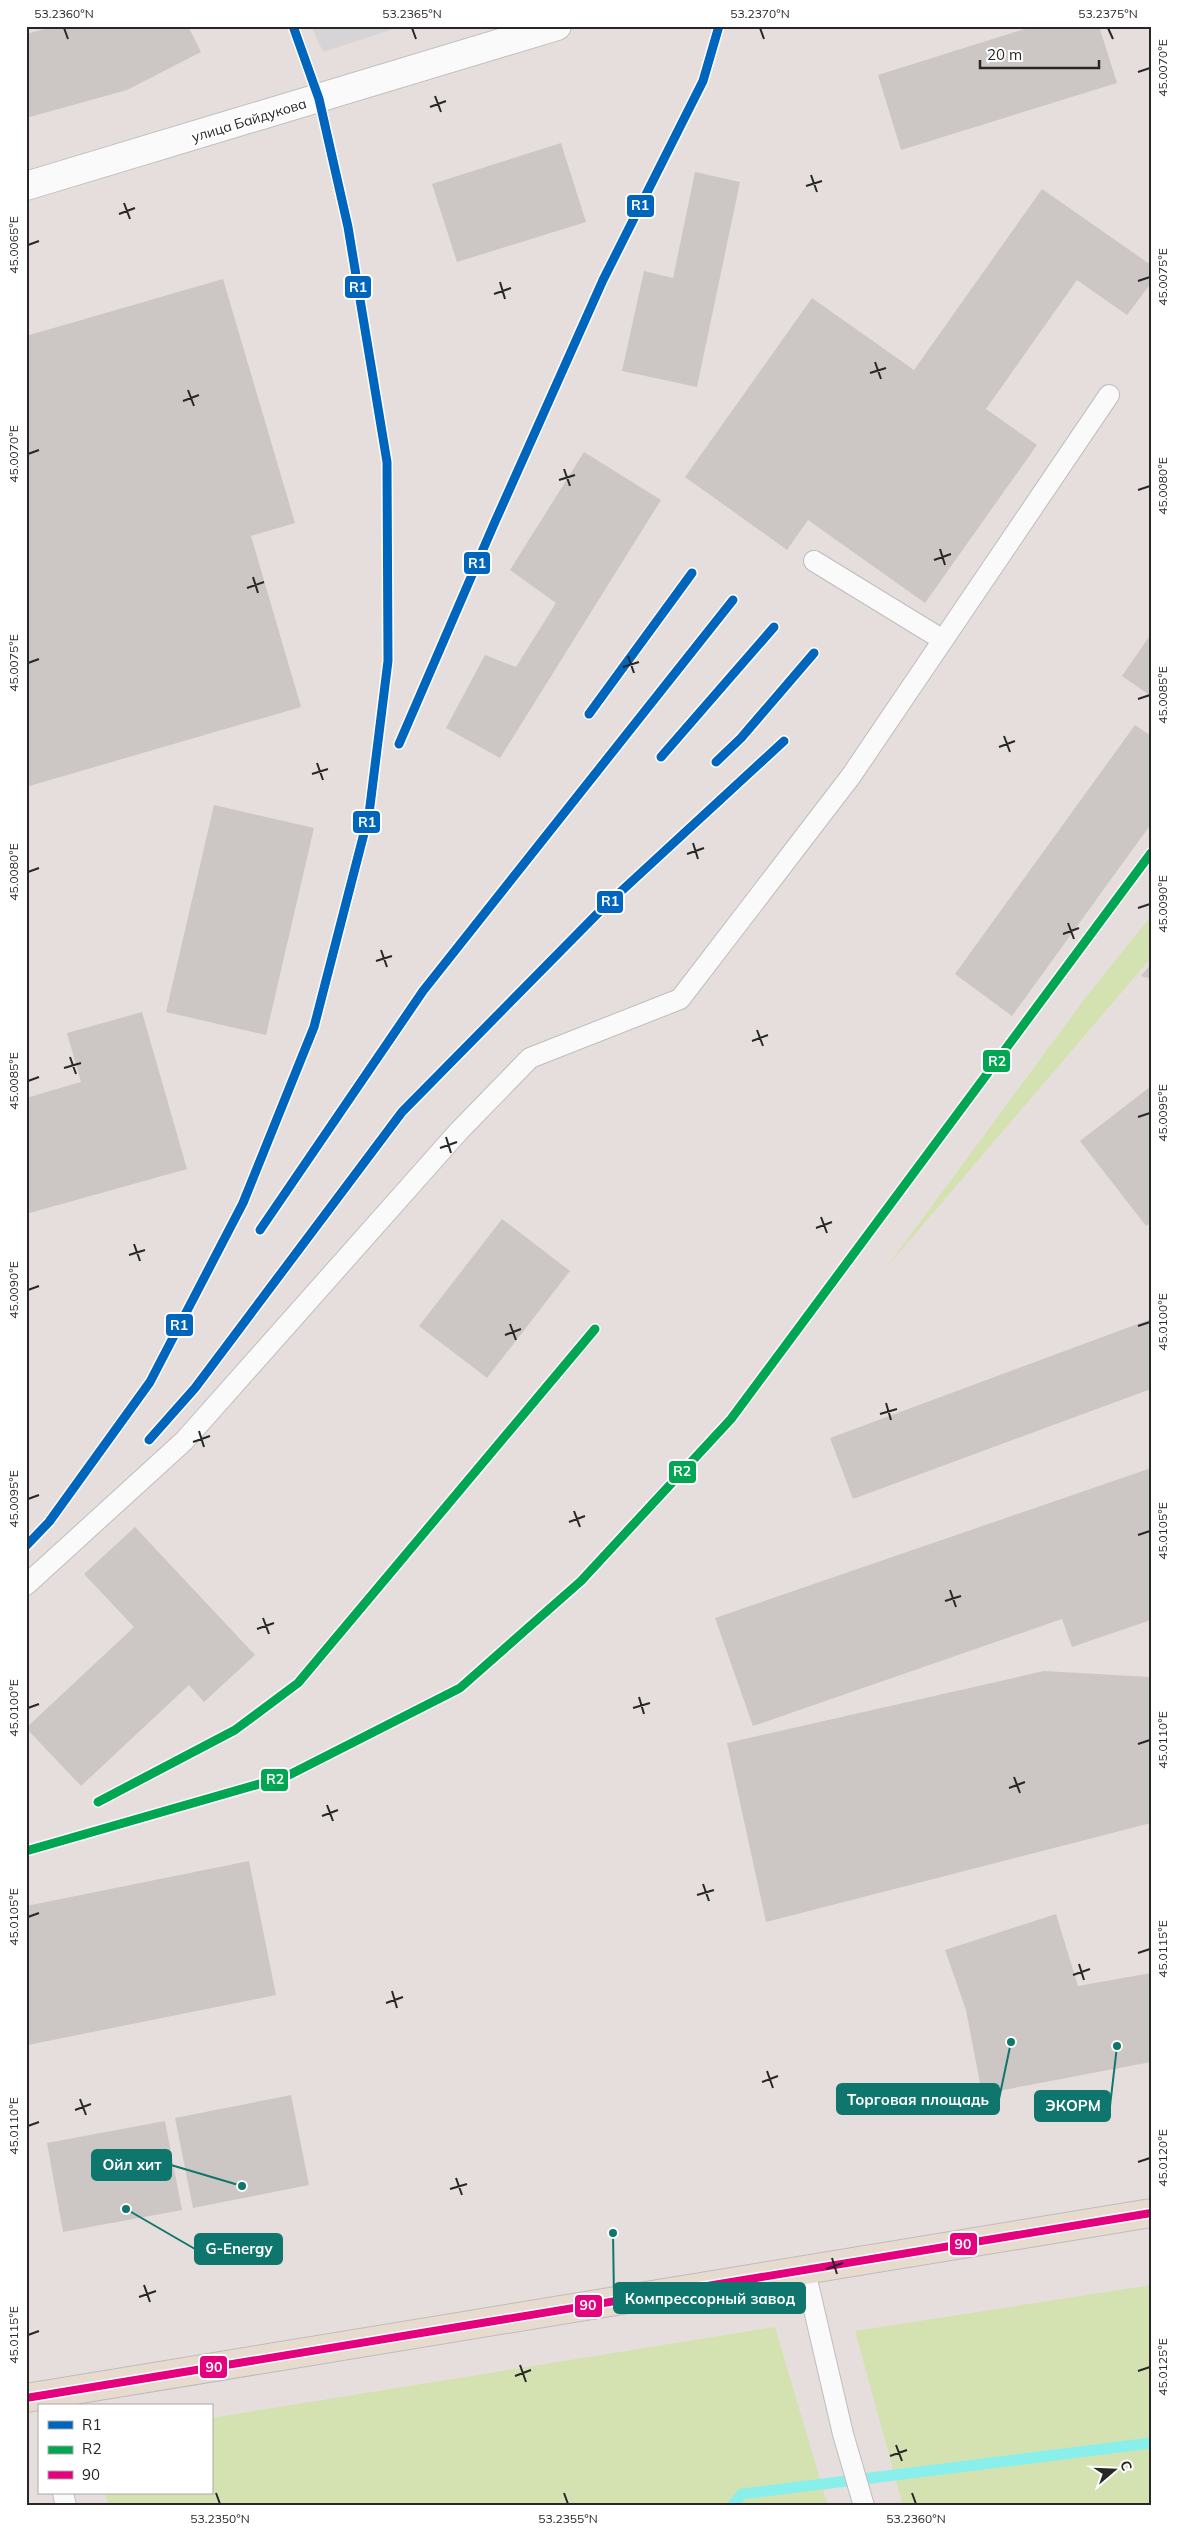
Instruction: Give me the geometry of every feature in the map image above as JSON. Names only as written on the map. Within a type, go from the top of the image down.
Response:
[{"type":"main road","points":[[41,2399],[1151,2213]]},
{"type":"street","name":"улица Байдукова","points":[[26,186],[549,28]]},
{"type":"lane","points":[[26,1585],[184,1442],[459,1131],[530,1058],[680,999],[851,776],[1109,395]]},
{"type":"lane","points":[[814,561],[943,640]]},
{"type":"lane","points":[[806,2271],[843,2434],[864,2506]]},
{"type":"lane","points":[[62,2494],[66,2506]]},
{"type":"shaded area","points":[[311,26],[403,26],[323,52]]},
{"type":"green space","points":[[1151,916],[1151,958],[886,1268],[1086,997]]},
{"type":"green space","points":[[1151,2285],[1151,2506],[903,2506],[855,2331]]},
{"type":"green space","points":[[775,2327],[828,2506],[109,2506],[105,2494],[212,2494],[212,2418]]},
{"type":"building","points":[[55,26],[188,26],[201,52],[127,90],[26,118],[26,34]]},
{"type":"building","points":[[1034,26],[1099,26],[1117,83],[901,150],[878,75]]},
{"type":"building","points":[[561,143],[586,222],[457,262],[432,184]]},
{"type":"building","points":[[695,172],[740,182],[697,387],[622,371],[644,271],[673,278]]},
{"type":"building","points":[[1042,189],[1151,265],[1151,283],[1127,315],[1077,280],[986,409],[1037,445],[925,603],[808,520],[787,550],[685,477],[812,298],[914,370]]},
{"type":"building","points":[[223,279],[295,523],[251,536],[301,707],[26,787],[26,336]]},
{"type":"building","points":[[584,452],[661,500],[500,758],[446,728],[485,655],[516,667],[556,603],[510,570]]},
{"type":"building","points":[[1151,634],[1151,696],[1122,676]]},
{"type":"building","points":[[1135,725],[1151,736],[1151,824],[1012,1016],[955,974]]},
{"type":"building","points":[[214,805],[314,828],[266,1035],[166,1012]]},
{"type":"building","points":[[1151,964],[1151,979],[1141,976]]},
{"type":"building","points":[[142,1012],[187,1169],[26,1214],[26,1098],[81,1082],[67,1033]]},
{"type":"building","points":[[1151,1086],[1151,1223],[1146,1226],[1080,1141]]},
{"type":"building","points":[[502,1219],[570,1271],[487,1378],[419,1326]]},
{"type":"building","points":[[1151,1319],[1151,1389],[853,1499],[830,1438]]},
{"type":"building","points":[[1151,1468],[1151,1620],[1072,1647],[1062,1619],[753,1726],[715,1618]]},
{"type":"building","points":[[135,1527],[255,1655],[204,1702],[189,1685],[81,1786],[26,1728],[134,1627],[84,1574]]},
{"type":"building","points":[[1044,1671],[1151,1677],[1151,1823],[766,1922],[727,1743]]},
{"type":"building","points":[[249,1861],[276,1995],[28,2045],[26,2035],[26,1906]]},
{"type":"building","points":[[1056,1914],[1078,1986],[1151,1973],[1151,2062],[982,2094],[966,2010],[945,1950]]},
{"type":"building","points":[[291,2095],[309,2185],[193,2208],[175,2118]]},
{"type":"building","points":[[165,2121],[182,2210],[63,2232],[47,2143]]},
{"type":"waterway","points":[[732,2506],[742,2494],[1151,2443]]},
{"type":"transit line","name":"R1","points":[[26,1546],[49,1522],[150,1382],[243,1203],[314,1027],[369,814],[388,661],[387,462],[348,227],[319,99],[293,26]]},
{"type":"transit line","name":"R1","points":[[399,744],[494,524],[603,280],[703,81],[719,26]]},
{"type":"transit line","name":"R1","points":[[589,714],[692,573]]},
{"type":"transit line","name":"R1","points":[[260,1230],[423,991],[733,600]]},
{"type":"transit line","name":"R1","points":[[661,757],[774,627]]},
{"type":"transit line","name":"R1","points":[[716,762],[741,738],[814,653]]},
{"type":"transit line","name":"R1","points":[[149,1440],[195,1388],[402,1112],[603,908],[784,741]]},
{"type":"transit line","name":"R2","points":[[26,1851],[287,1776],[460,1688],[581,1581],[731,1419],[1151,853]]},
{"type":"transit line","name":"R2","points":[[98,1802],[235,1730],[298,1683],[595,1329]]},
{"type":"transit line","name":"90","points":[[26,2398],[1151,2213]]},
{"type":"place","name":"Торговая площадь","points":[[1011,2042]]},
{"type":"place","name":"ЭКОРМ","points":[[1117,2046]]},
{"type":"place","name":"Ойл хит","points":[[242,2186]]},
{"type":"place","name":"G-Energy","points":[[126,2209]]},
{"type":"place","name":"Компрессорный завод","points":[[613,2233]]}]
